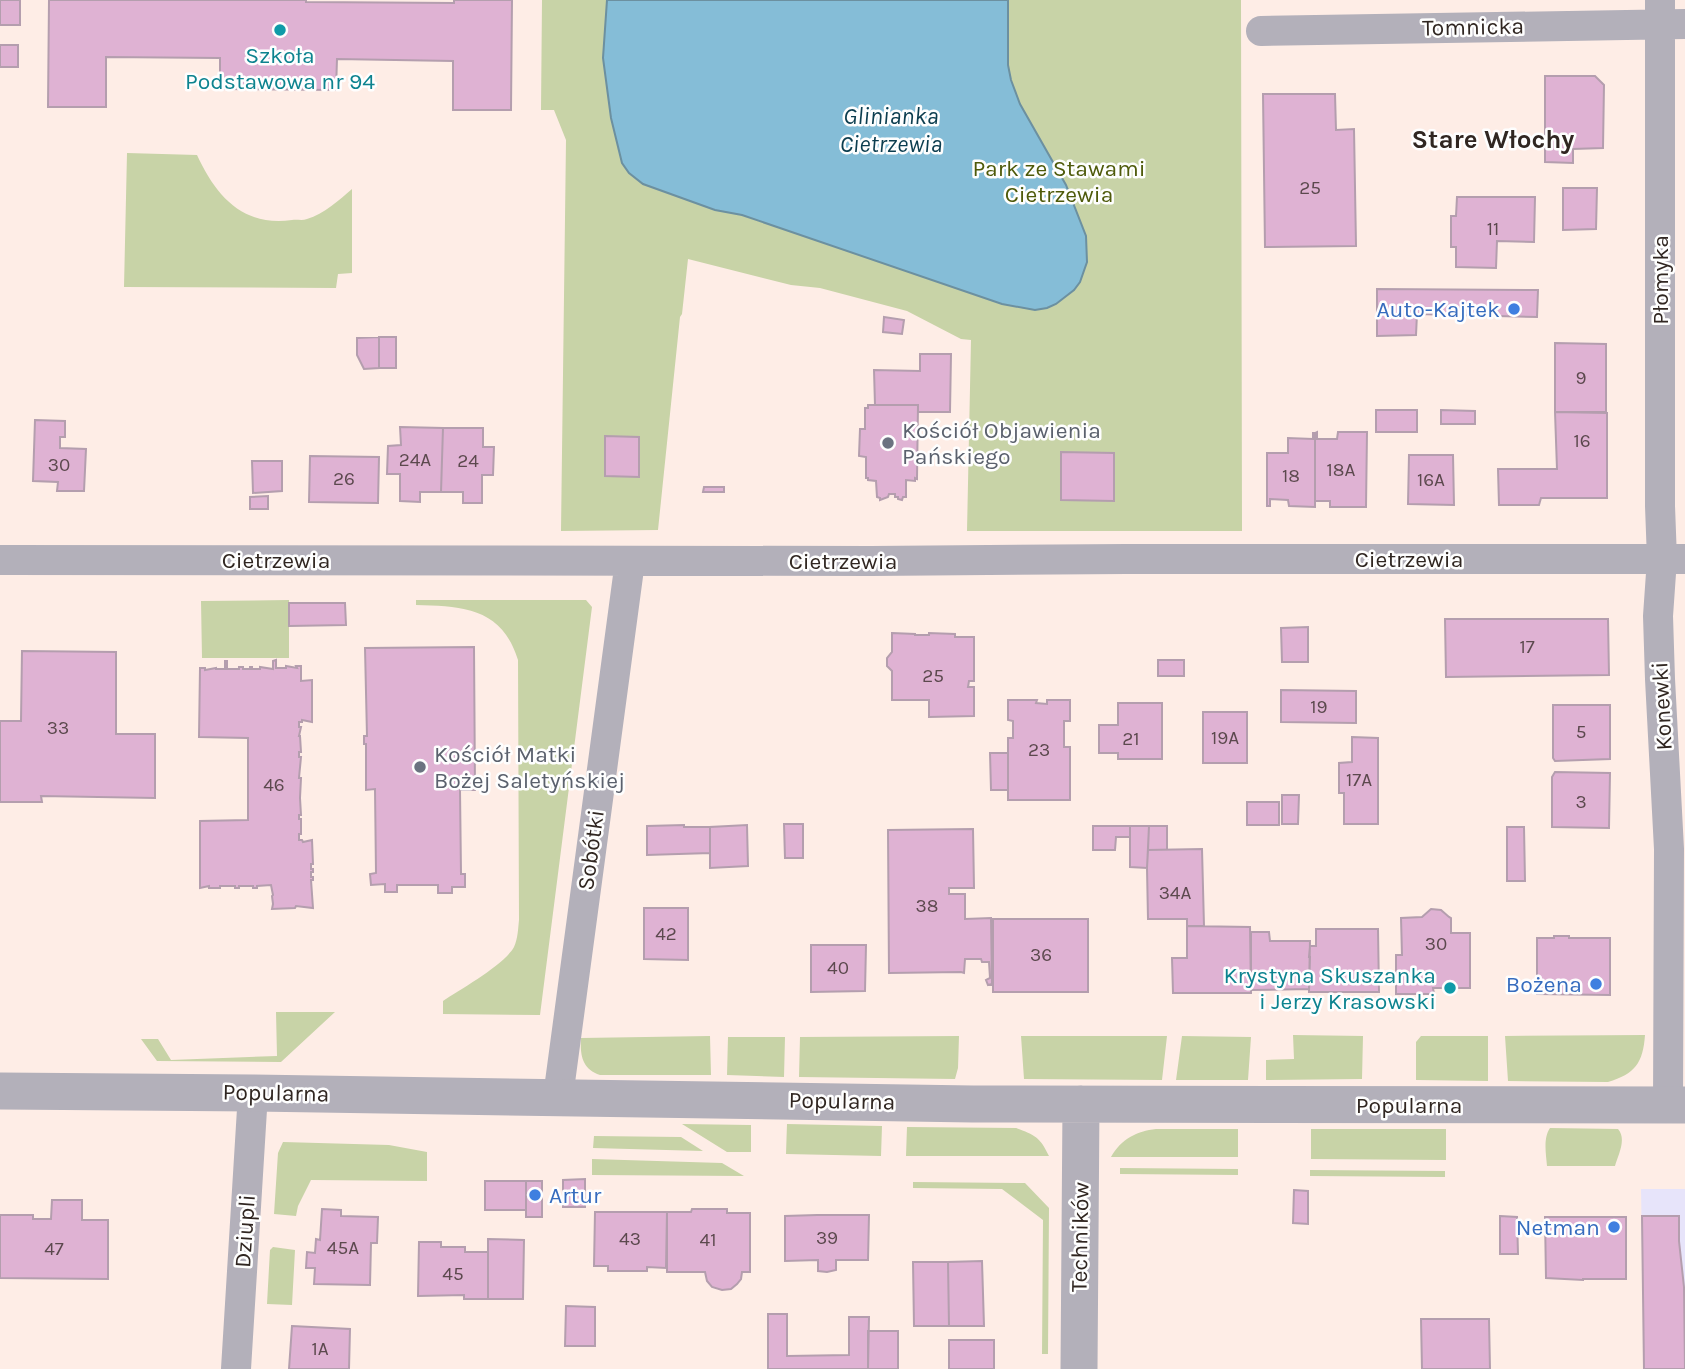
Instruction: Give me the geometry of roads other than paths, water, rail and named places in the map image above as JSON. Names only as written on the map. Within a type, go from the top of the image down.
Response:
[{"type":"street","name":"Tomnicka","points":[[1261,32],[1668,16]]},
{"type":"street","name":"Płomyka","points":[[1668,16],[1660,506],[1674,559]]},
{"type":"street","name":"Cietrzewia","points":[[0,560],[1674,559]]},
{"type":"street","name":"Konewki","points":[[1674,559],[1658,616],[1670,849],[1677,1105]]},
{"type":"street","name":"Sobótki","points":[[558,1097],[630,561]]},
{"type":"street","name":"Popularna","points":[[0,1091],[1081,1104],[1677,1105]]},
{"type":"street","name":"Dziupli","points":[[236,1369],[253,1093]]},
{"type":"street","name":"Techników","points":[[1079,1369],[1081,1104]]},
{"type":"water","name":"Glinianka Cietrzewia","points":[[607,0],[1008,0],[1008,65],[1011,80],[1020,104],[1066,185],[1086,236],[1087,262],[1080,282],[1074,290],[1047,308],[1035,310],[1002,304],[643,184],[629,173],[622,163],[611,118],[603,58]]},
{"type":"place","name":"Szkoła Podstawowa nr 94","points":[[280,30]]},
{"type":"place","name":"Auto-Kajtek","points":[[1514,309]]},
{"type":"place","name":"Kościół Objawienia Pańskiego","points":[[888,443]]},
{"type":"place","name":"Kościół Matki Bożej Saletyńskiej","points":[[420,767]]},
{"type":"place","name":"Bożena","points":[[1596,984]]},
{"type":"place","name":"Krystyna Skuszanka i Jerzy Krasowski","points":[[1450,988]]},
{"type":"place","name":"Artur","points":[[535,1195]]},
{"type":"place","name":"Netman","points":[[1614,1227]]},
{"type":"district","name":"Stare Włochy","points":[[1493,139]]},
{"type":"park label","name":"Park ze Stawami Cietrzewia","points":[[1059,181]]}]
